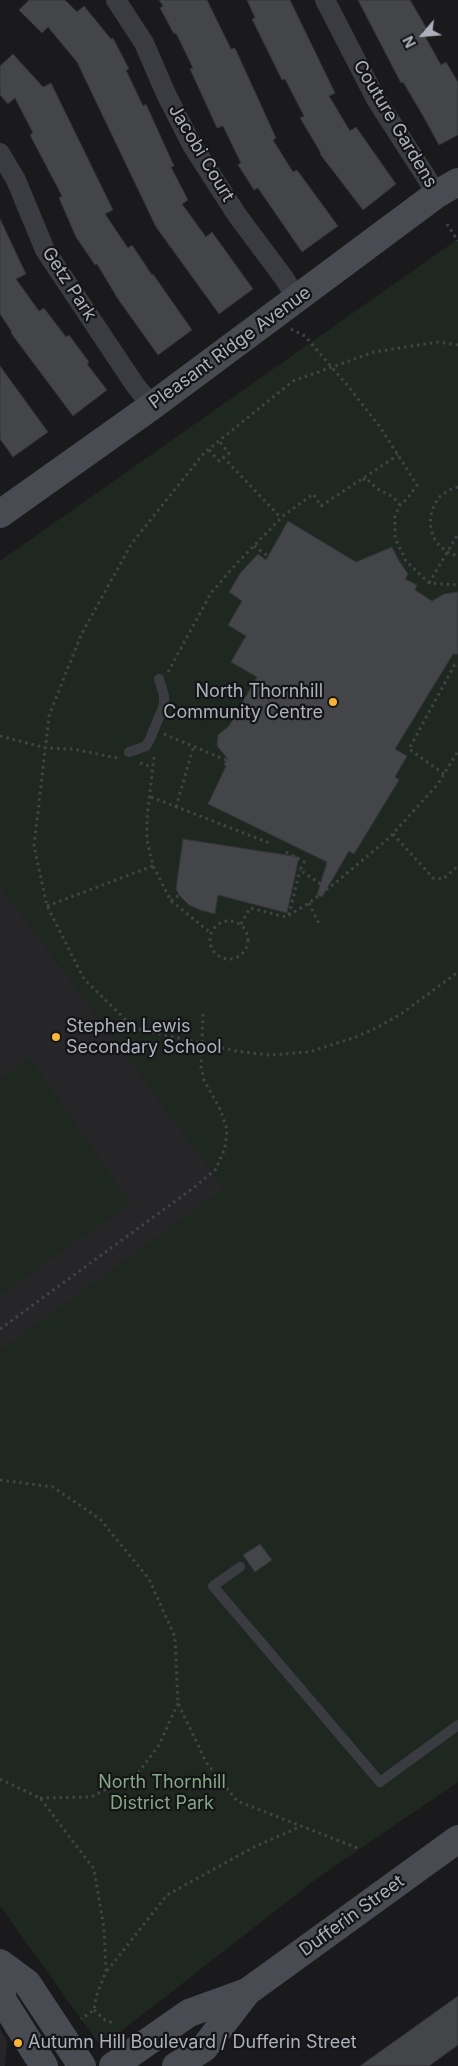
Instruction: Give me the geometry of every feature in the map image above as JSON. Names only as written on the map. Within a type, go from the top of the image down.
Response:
[{"type":"street","name":"Jacobi Court","points":[[116,0],[144,43],[166,94],[192,145],[237,214],[297,299]]},
{"type":"street","name":"Couture Gardens","points":[[325,0],[376,99],[448,188]]},
{"type":"street","name":"Getz Park","points":[[0,153],[16,180],[45,250],[135,384],[152,406]]},
{"type":"street","name":"Pleasant Ridge Avenue","points":[[3,505],[152,406],[448,188]]},
{"type":"street","name":"Dufferin Street","points":[[113,2066],[189,2013],[247,1992],[458,1839]]},
{"type":"street","points":[[0,1963],[27,1983],[82,2066]]},
{"type":"street","points":[[0,1976],[3,2001],[44,2066]]},
{"type":"street","name":"Dufferin Street","points":[[176,2066],[204,2048],[247,1992]]},
{"type":"lane","points":[[129,752],[146,746],[150,739],[164,705],[163,677]]},
{"type":"lane","points":[[240,1567],[213,1586],[380,1782],[458,1725]]},
{"type":"path","points":[[447,224],[458,241]]},
{"type":"path","points":[[290,329],[306,336],[332,367],[380,428],[417,485],[400,505],[395,516],[395,538],[406,561],[429,583],[458,585]]},
{"type":"path","points":[[458,345],[438,342],[374,352],[293,382],[204,453],[132,543],[81,635],[49,716],[34,846],[47,906],[84,979],[134,1028],[203,1045],[269,1055],[309,1052],[356,1037],[378,1027],[401,1014],[458,972]]},
{"type":"path","points":[[210,450],[219,461],[229,453],[219,441]]},
{"type":"path","points":[[163,677],[211,593],[281,518],[313,494],[321,506],[398,455]]},
{"type":"path","points":[[224,457],[281,518]]},
{"type":"path","points":[[358,482],[366,478],[376,488],[393,497],[400,505]]},
{"type":"path","points":[[458,487],[442,495],[433,506],[430,514],[433,536],[437,543],[447,552],[458,556]]},
{"type":"path","points":[[429,583],[458,534]]},
{"type":"path","points":[[254,546],[268,556]]},
{"type":"path","points":[[444,774],[409,749],[455,664],[458,666]]},
{"type":"path","points":[[160,740],[165,726]]},
{"type":"path","points":[[162,733],[226,760]]},
{"type":"path","points":[[0,736],[46,748],[73,750],[119,758]]},
{"type":"path","points":[[176,807],[194,745]]},
{"type":"path","points":[[241,924],[250,908],[286,916],[309,903],[328,889],[393,834],[438,784],[458,751]]},
{"type":"path","points":[[155,753],[147,818],[147,840],[153,866],[171,901],[211,933]]},
{"type":"path","points":[[136,762],[152,767]]},
{"type":"path","points":[[151,797],[272,844]]},
{"type":"path","points":[[393,834],[433,878],[443,879],[458,866]]},
{"type":"path","points":[[286,852],[304,862],[300,870],[289,915]]},
{"type":"path","points":[[47,906],[153,866]]},
{"type":"path","points":[[300,870],[328,889]]},
{"type":"path","points":[[171,901],[186,890]]},
{"type":"path","points":[[309,903],[319,924]]},
{"type":"path","points":[[233,920],[241,924],[247,932],[248,943],[244,953],[235,959],[224,958],[215,953],[210,944],[211,933],[216,925],[224,921],[233,920]]},
{"type":"path","points":[[0,1329],[188,1192],[216,1169],[225,1148],[227,1129],[220,1109],[204,1080],[201,1067],[203,1012]]},
{"type":"path","points":[[0,1480],[53,1486],[100,1519],[149,1579],[175,1637],[178,1703],[206,1762],[237,1801],[360,1849]]},
{"type":"path","points":[[40,1798],[91,1797],[138,1774],[159,1745],[178,1703]]},
{"type":"path","points":[[0,1778],[40,1798],[94,1869],[104,1928],[106,1971]]},
{"type":"path","points":[[81,2019],[94,2010],[96,1997],[106,1971],[167,1895],[254,1847],[302,1826]]},
{"type":"path","points":[[94,2010],[105,2020],[115,2024]]},
{"type":"shaded area","name":"Stephen Lewis Secondary School","points":[[0,885],[225,1189],[0,1351]]},
{"type":"shaded area","points":[[0,2029],[7,2041],[5,2066],[0,2066]]},
{"type":"green space","name":"North Thornhill District Park","points":[[458,239],[458,1782],[320,1876],[101,2047],[0,1906],[0,1351],[224,1188],[0,885],[0,561]]},
{"type":"green space","points":[[30,1058],[131,1203],[0,1295],[0,1079]]},
{"type":"building","points":[[29,0],[65,0],[77,12],[84,6],[111,39],[113,38],[129,69],[126,70],[143,106],[146,104],[174,166],[171,167],[188,200],[182,204],[206,237],[212,232],[253,289],[219,314],[156,227],[77,62],[48,27],[42,33],[19,10]]},
{"type":"building","points":[[159,0],[207,0],[231,49],[235,48],[276,138],[273,140],[293,172],[297,170],[338,226],[302,252],[258,188],[254,190],[238,165],[241,163],[223,126],[217,128],[190,69],[193,68],[176,33],[174,34],[160,8],[163,6]]},
{"type":"building","points":[[247,0],[290,0],[335,93],[329,96],[350,131],[356,127],[396,184],[363,210],[320,154],[300,118],[304,116],[285,79],[282,80],[252,19],[255,18]]},
{"type":"building","points":[[358,0],[410,0],[427,29],[422,31],[441,65],[446,62],[458,82],[458,135],[439,145],[403,82],[401,83]]},
{"type":"building","points":[[13,54],[43,87],[51,83],[113,210],[105,214],[128,248],[132,245],[192,330],[158,355],[118,299],[97,264],[95,265],[76,237],[59,198],[62,196],[30,135],[33,133],[15,98],[8,104],[0,95],[0,66]]},
{"type":"building","points":[[0,219],[26,274],[16,279],[39,311],[44,308],[66,337],[69,335],[89,362],[87,364],[107,390],[73,416],[11,333],[0,314]]},
{"type":"building","points":[[0,366],[48,432],[13,457],[0,439]]},
{"type":"building","name":"North Thornhill Community Centre","points":[[288,521],[356,562],[392,547],[408,574],[405,579],[417,585],[415,590],[432,601],[444,594],[458,592],[458,654],[453,654],[395,749],[407,756],[395,777],[399,780],[354,854],[349,851],[322,897],[317,895],[327,862],[208,804],[226,766],[224,765],[227,758],[217,746],[218,735],[229,726],[257,677],[231,662],[246,636],[228,625],[242,601],[229,592],[241,572],[258,554],[266,560]]},
{"type":"building","points":[[183,839],[299,857],[287,913],[218,895],[215,914],[189,905],[176,889]]},
{"type":"building","points":[[260,1544],[272,1560],[255,1572],[243,1555]]},
{"type":"building","points":[[458,1996],[458,2045],[429,2066],[360,2066]]},
{"type":"place","name":"North Thornhill Community Centre","points":[[333,702]]},
{"type":"place","name":"Stephen Lewis Secondary School","points":[[56,1037]]},
{"type":"place","name":"Autumn Hill Boulevard / Dufferin Street","points":[[18,2043]]}]
